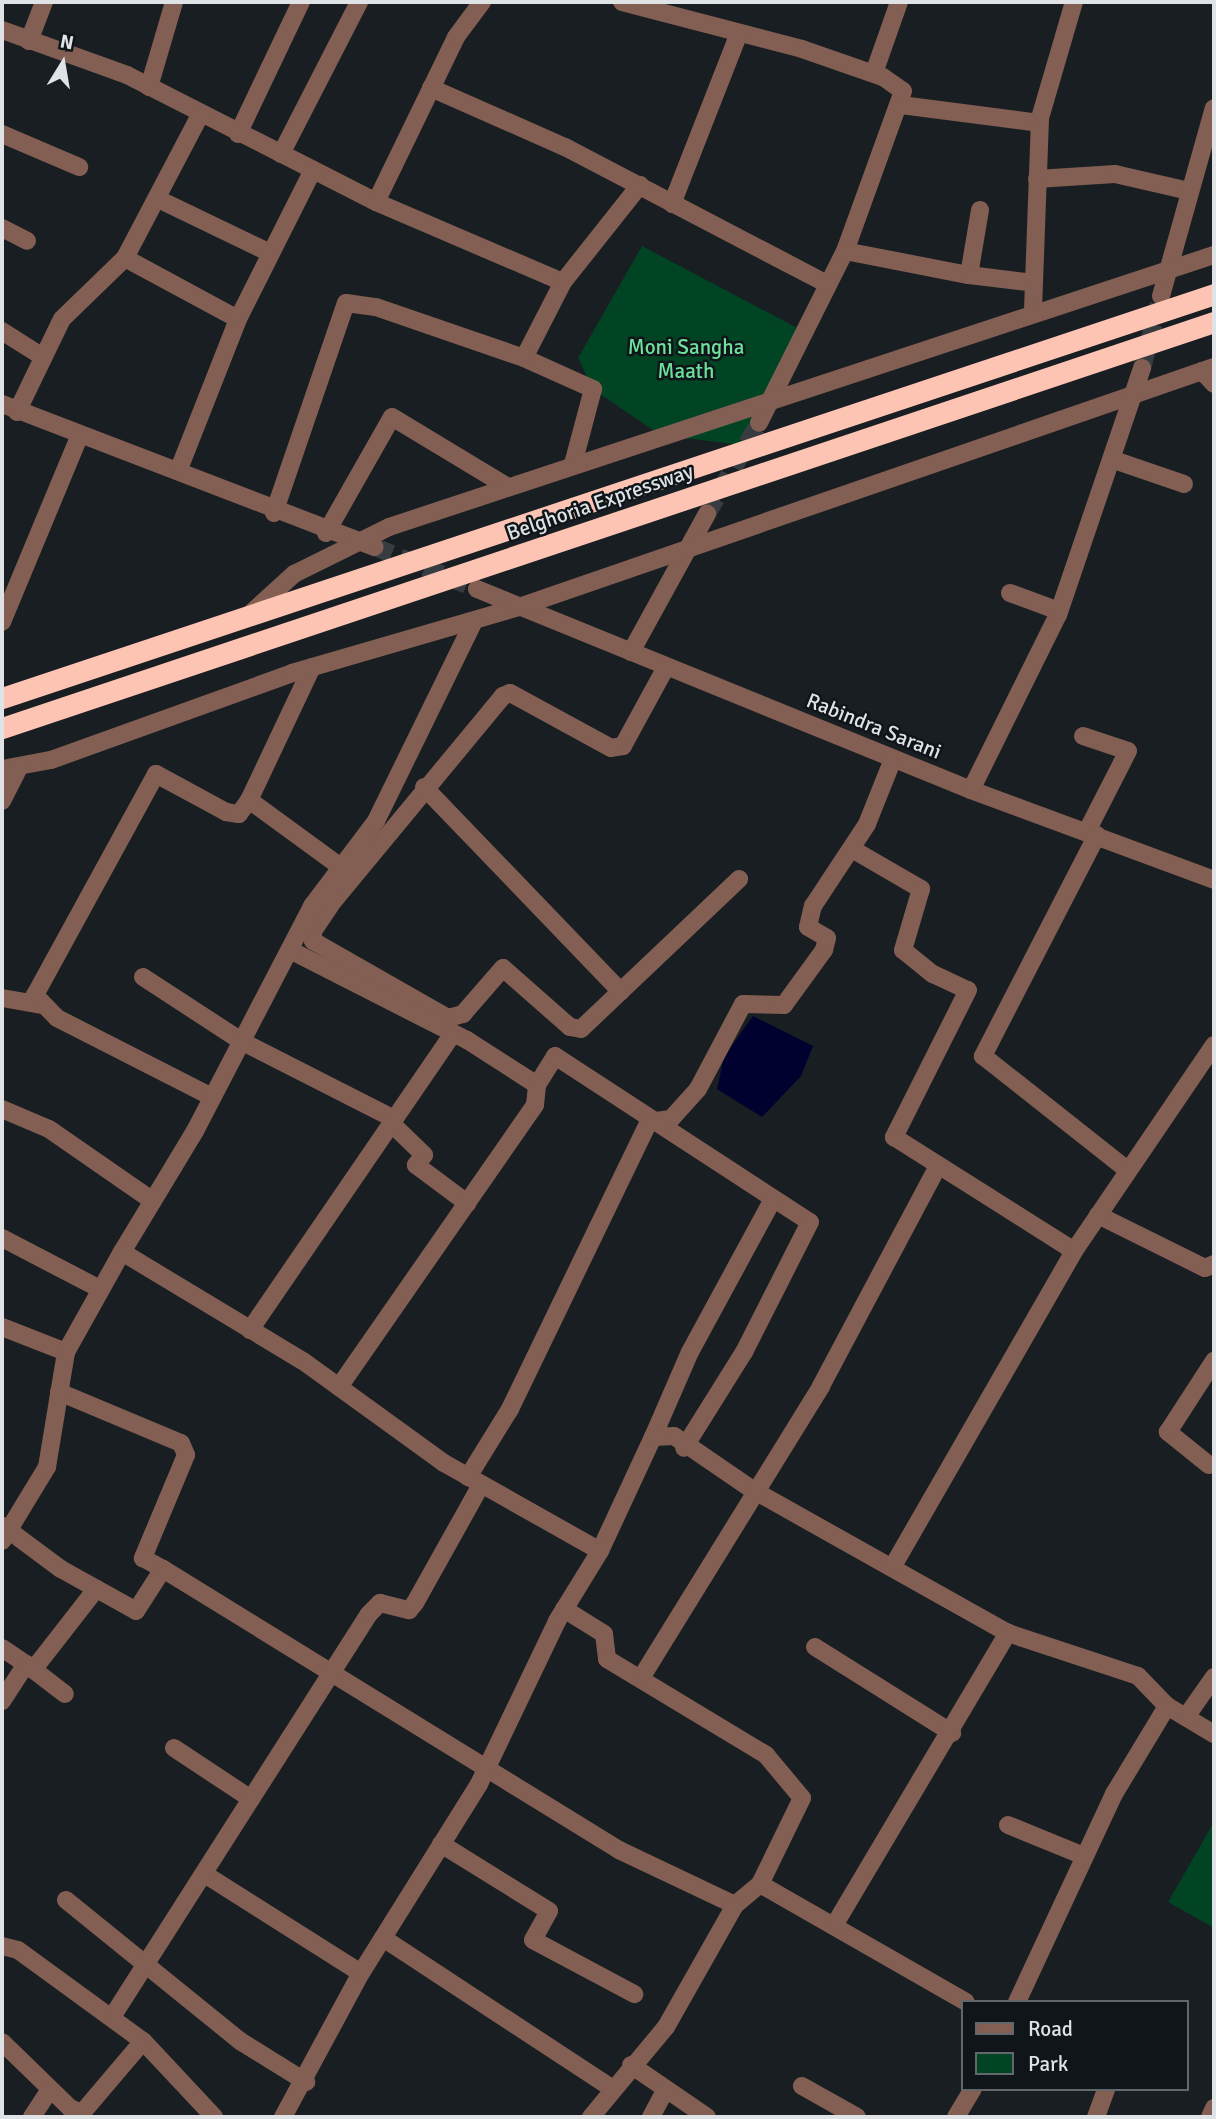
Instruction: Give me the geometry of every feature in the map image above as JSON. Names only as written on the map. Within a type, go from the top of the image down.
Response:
[{"type":"highway","name":"Belghoria Expressway","points":[[2,698],[242,621],[1214,294]]},
{"type":"highway","name":"Belghoria Expressway","points":[[2,728],[1214,322]]},
{"type":"street","points":[[29,41],[44,2]]},
{"type":"street","points":[[149,87],[174,2]]},
{"type":"street","points":[[238,134],[301,2]]},
{"type":"street","points":[[281,154],[359,2]]},
{"type":"street","points":[[376,202],[432,88],[482,2]]},
{"type":"street","points":[[622,2],[874,73],[903,91],[901,105],[845,251],[774,398],[759,423]]},
{"type":"street","points":[[874,73],[899,2]]},
{"type":"street","points":[[1033,310],[1039,123],[1074,2]]},
{"type":"street","points":[[672,204],[739,33]]},
{"type":"street","points":[[4,38],[29,41],[149,87],[376,202],[563,282]]},
{"type":"street","points":[[432,88],[640,185],[827,284]]},
{"type":"street","points":[[901,105],[1039,123]]},
{"type":"street","points":[[1161,296],[1214,108]]},
{"type":"street","points":[[200,115],[158,200],[125,258],[62,319],[43,357],[10,408],[179,469],[274,513],[326,533],[353,543],[375,547]]},
{"type":"street","points":[[2,134],[79,167]]},
{"type":"street","points":[[179,469],[237,319],[268,252],[313,170]]},
{"type":"street","points":[[1037,179],[1115,174],[1189,191]]},
{"type":"street","points":[[524,358],[563,282],[640,185]]},
{"type":"street","points":[[158,200],[268,252]]},
{"type":"street","points":[[969,275],[980,210]]},
{"type":"street","points":[[2,228],[27,241]]},
{"type":"street","points":[[845,251],[969,275],[1034,283]]},
{"type":"street","points":[[242,621],[293,573],[353,543],[573,464],[1033,310],[1214,255]]},
{"type":"street","points":[[125,258],[237,319]]},
{"type":"street","points":[[274,513],[346,303],[376,307],[524,358],[593,390],[573,464]]},
{"type":"street","points":[[2,331],[43,357]]},
{"type":"street","points":[[971,790],[1059,611],[1114,460],[1142,368]]},
{"type":"street","points":[[2,769],[20,766],[312,667],[519,607],[1136,391],[1210,374]]},
{"type":"street","points":[[326,533],[392,417],[508,487]]},
{"type":"street","points":[[2,622],[80,435]]},
{"type":"street","points":[[1114,460],[1184,484]]},
{"type":"street","points":[[631,652],[707,514]]},
{"type":"street","name":"Rabindra Sarani","points":[[477,589],[971,790],[1214,880]]},
{"type":"street","points":[[1010,593],[1059,611]]},
{"type":"street","points":[[163,1569],[136,1611],[5,1533],[47,1467],[66,1352],[98,1288],[153,1201],[290,950],[341,867],[376,821],[474,621]]},
{"type":"street","points":[[41,1005],[36,995],[42,974],[156,774],[226,811],[239,814],[249,800],[312,667]]},
{"type":"street","points":[[666,667],[623,746],[593,741],[510,693],[424,787],[334,900],[313,931],[313,941],[448,1018],[463,1014],[503,968],[570,1027],[581,1029],[739,879]]},
{"type":"street","points":[[1083,736],[1128,751],[1092,833],[983,1056],[1126,1169]]},
{"type":"street","points":[[649,1122],[671,1118],[698,1089],[743,1004],[784,1005],[795,997],[827,938],[808,927],[813,906],[852,849],[893,759]]},
{"type":"street","points":[[2,801],[20,766]]},
{"type":"street","points":[[424,787],[621,992]]},
{"type":"street","points":[[249,800],[341,867]]},
{"type":"street","points":[[852,849],[921,889],[903,950],[933,974],[968,990],[894,1137],[937,1168],[1074,1251]]},
{"type":"street","points":[[290,950],[453,1034],[537,1085]]},
{"type":"street","points":[[143,977],[241,1041],[392,1121],[424,1156],[416,1165],[467,1203]]},
{"type":"street","points":[[2,998],[41,1005],[212,1097]]},
{"type":"street","points":[[250,1329],[453,1034]]},
{"type":"street","points":[[893,1566],[1074,1251],[1126,1169],[1214,1045]]},
{"type":"street","points":[[340,1387],[535,1105],[537,1085],[555,1056],[649,1122],[810,1222],[744,1353],[684,1448]]},
{"type":"street","points":[[2,1109],[49,1129],[153,1201]]},
{"type":"street","points":[[112,2017],[147,1968],[251,1799],[337,1673],[380,1603],[410,1610],[415,1603],[649,1122]]},
{"type":"street","points":[[641,1678],[753,1490],[821,1386],[937,1168]]},
{"type":"street","points":[[283,2117],[306,2081],[361,1973],[485,1768],[564,1609],[600,1551],[690,1352],[773,1199]]},
{"type":"street","points":[[1098,1215],[1205,1268],[1214,1264]]},
{"type":"street","points":[[2,1238],[98,1288]]},
{"type":"street","points":[[121,1252],[250,1329],[340,1387],[475,1481],[600,1551]]},
{"type":"street","points":[[2,1327],[66,1352]]},
{"type":"street","points":[[1209,1465],[1168,1432],[1214,1361]]},
{"type":"street","points":[[59,1392],[181,1444],[186,1455],[143,1558],[337,1673],[619,1850],[735,1905]]},
{"type":"street","points":[[653,1437],[674,1436],[684,1448],[753,1490],[893,1566],[1008,1633],[1108,1662],[1138,1676],[1167,1706],[1214,1734]]},
{"type":"street","points":[[2,1701],[96,1589]]},
{"type":"street","points":[[564,1609],[604,1634],[607,1659],[766,1755],[802,1798],[760,1884],[735,1905],[666,2027],[610,2087],[591,2117]]},
{"type":"street","points":[[835,1924],[952,1733],[1008,1633]]},
{"type":"street","points":[[2,1647],[65,1695]]},
{"type":"street","points":[[815,1647],[952,1733]]},
{"type":"street","points":[[1186,1717],[1214,1677]]},
{"type":"street","points":[[1018,2000],[1084,1856],[1167,1706]]},
{"type":"street","points":[[174,1748],[251,1799]]},
{"type":"street","points":[[1008,1825],[1084,1856]]},
{"type":"street","points":[[441,1843],[549,1911],[533,1940],[634,1994]]},
{"type":"street","points":[[206,1875],[361,1973]]},
{"type":"street","points":[[760,1884],[835,1924],[963,2000]]},
{"type":"street","points":[[66,1900],[240,2041],[306,2081]]},
{"type":"street","points":[[383,1938],[610,2087]]},
{"type":"street","points":[[2,1946],[18,1950],[143,2041],[214,2117]]},
{"type":"street","points":[[2,2042],[50,2089],[82,2113],[143,2041]]},
{"type":"street","points":[[631,2064],[665,2091],[708,2117]]},
{"type":"street","points":[[803,2086],[857,2117]]},
{"type":"street","points":[[32,2117],[50,2089]]},
{"type":"street","points":[[651,2117],[665,2091]]},
{"type":"street","points":[[956,2117],[972,2091]]},
{"type":"street","points":[[1096,2117],[1105,2091]]},
{"type":"street","points":[[1210,2117],[1214,2108]]},
{"type":"green space","name":"Moni Sangha Maath","points":[[642,246],[803,331],[741,445],[660,435],[593,389],[578,358]]},
{"type":"green space","points":[[1214,1822],[1214,1928],[1168,1902]]},
{"type":"water","points":[[753,1016],[813,1046],[801,1076],[762,1117],[717,1089],[724,1057]]},
{"type":"tunnel","points":[[1142,368],[1159,304]]},
{"type":"tunnel","points":[[707,514],[759,423]]},
{"type":"tunnel","points":[[375,547],[477,589]]}]
